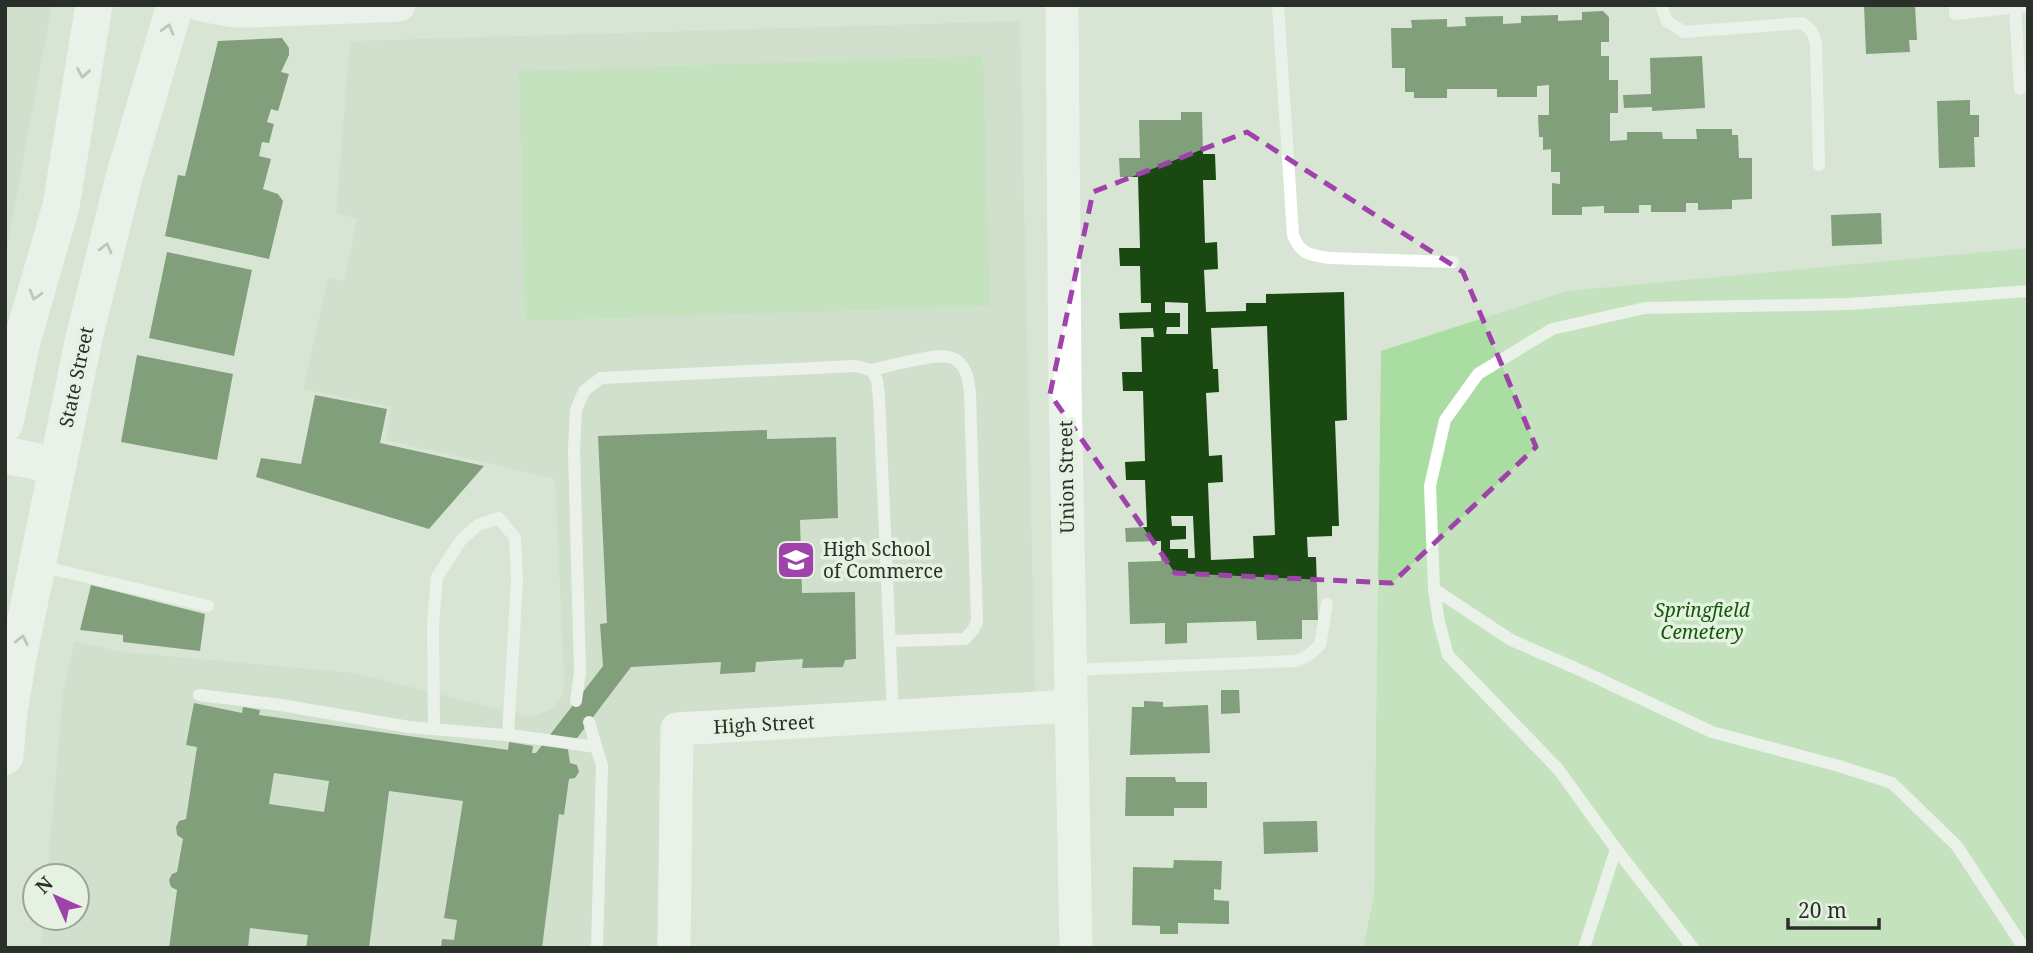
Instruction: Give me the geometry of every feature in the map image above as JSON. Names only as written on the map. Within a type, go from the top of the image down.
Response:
[{"type":"main road","points":[[5,423],[22,341],[61,206],[94,5]]},
{"type":"main road","name":"State Street","points":[[5,756],[9,712],[84,338],[117,207],[175,5]]},
{"type":"main road","points":[[5,455],[58,466]]},
{"type":"street","points":[[201,5],[234,11],[398,5]]},
{"type":"street","name":"Union Street","points":[[1062,5],[1065,388],[1076,948]]},
{"type":"street","name":"High Street","points":[[674,948],[677,729],[1071,706]]},
{"type":"lane","points":[[1278,5],[1293,234],[1297,246],[1310,256],[1329,258],[1453,262]]},
{"type":"lane","points":[[1661,5],[1667,21],[1684,32],[1802,23],[1811,30],[1816,42],[1819,166]]},
{"type":"lane","points":[[1956,5],[1955,14],[2022,6],[2021,89]]},
{"type":"lane","points":[[1693,948],[1558,769],[1448,655],[1434,589],[1430,486],[1445,420],[1478,374],[1552,329],[1645,308],[1850,304],[2028,292]]},
{"type":"lane","points":[[576,701],[580,673],[574,449],[576,410],[584,391],[601,378],[856,366],[870,370],[926,358],[949,357],[956,361],[968,376],[970,394],[977,622],[965,639],[890,641]]},
{"type":"lane","points":[[870,370],[877,380],[879,397],[893,716]]},
{"type":"lane","points":[[434,729],[433,624],[437,577],[461,541],[478,525],[499,518],[515,538],[517,581],[508,736]]},
{"type":"lane","points":[[37,565],[208,606]]},
{"type":"lane","points":[[1434,589],[1511,640],[1712,732],[1892,783],[1957,846],[2024,948]]},
{"type":"lane","points":[[1070,670],[1296,661],[1309,655],[1320,645],[1327,604]]},
{"type":"lane","points":[[199,695],[281,705],[409,727],[596,747]]},
{"type":"lane","points":[[589,722],[602,766],[597,948]]},
{"type":"lane","points":[[1584,948],[1616,849]]},
{"type":"highlighted area","points":[[1247,132],[1463,272],[1536,447],[1392,583],[1175,573],[1050,394],[1093,192]]},
{"type":"shaded area","points":[[5,5],[52,5],[5,259]]},
{"type":"shaded area","name":"High School of Commerce","points":[[1020,21],[1036,725],[663,740],[657,948],[41,948],[42,932],[91,932],[91,862],[48,862],[63,693],[74,641],[122,652],[355,673],[532,717],[551,709],[563,692],[555,479],[386,440],[391,407],[303,389],[328,278],[344,281],[357,219],[336,213],[350,41]]},
{"type":"green space","points":[[983,56],[990,306],[525,321],[519,71]]},
{"type":"green space","name":"Springfield Cemetery","points":[[2028,248],[2028,948],[1363,948],[1374,896],[1381,351],[1567,291]]},
{"type":"building","points":[[1864,5],[1915,5],[1917,40],[1909,40],[1910,52],[1866,54]]},
{"type":"building","points":[[1603,11],[1609,17],[1609,42],[1601,42],[1601,56],[1609,56],[1609,80],[1618,80],[1618,113],[1610,113],[1610,141],[1627,140],[1627,132],[1662,132],[1663,139],[1697,139],[1696,129],[1732,129],[1732,135],[1738,135],[1739,158],[1752,158],[1752,199],[1732,200],[1732,209],[1698,210],[1698,203],[1686,203],[1686,212],[1651,212],[1651,205],[1639,205],[1639,213],[1604,213],[1604,206],[1582,207],[1582,215],[1552,215],[1552,183],[1560,184],[1560,172],[1551,172],[1551,149],[1543,150],[1543,137],[1539,137],[1538,115],[1549,115],[1549,85],[1537,86],[1537,97],[1497,97],[1497,89],[1447,89],[1447,98],[1414,98],[1414,92],[1405,92],[1405,68],[1392,68],[1391,28],[1412,28],[1411,20],[1447,19],[1447,27],[1466,26],[1465,17],[1503,16],[1503,24],[1521,23],[1521,16],[1558,15],[1558,21],[1582,20],[1582,12]]},
{"type":"building","points":[[282,38],[289,48],[289,55],[281,72],[289,74],[278,111],[271,109],[267,122],[274,124],[269,143],[262,142],[259,156],[271,159],[263,189],[278,194],[283,201],[269,259],[165,236],[178,175],[185,176],[218,41]]},
{"type":"building","points":[[1702,56],[1705,108],[1652,111],[1652,107],[1624,108],[1623,95],[1651,94],[1650,58]]},
{"type":"building","points":[[1970,100],[1970,115],[1979,115],[1979,137],[1974,137],[1975,167],[1939,168],[1937,101]]},
{"type":"building","points":[[1181,112],[1202,112],[1203,154],[1215,154],[1216,180],[1203,180],[1205,243],[1217,242],[1218,269],[1204,270],[1206,312],[1246,311],[1246,303],[1266,303],[1266,294],[1344,292],[1347,420],[1335,421],[1339,526],[1332,526],[1332,536],[1307,537],[1308,557],[1316,557],[1318,620],[1302,620],[1302,639],[1257,640],[1256,621],[1187,623],[1187,643],[1165,644],[1165,623],[1130,624],[1128,562],[1161,561],[1161,541],[1126,542],[1125,528],[1147,527],[1145,480],[1126,480],[1125,462],[1145,461],[1143,391],[1123,391],[1122,372],[1142,372],[1141,337],[1154,337],[1153,328],[1120,329],[1119,313],[1151,312],[1151,303],[1141,303],[1140,266],[1120,266],[1119,248],[1140,248],[1138,177],[1120,177],[1119,158],[1140,158],[1139,120],[1181,120]],"holes":[[[1165,302],[1188,303],[1188,334],[1166,334],[1167,327],[1180,327],[1180,313],[1165,313]],[[1267,326],[1275,535],[1253,536],[1254,558],[1211,560],[1208,483],[1223,482],[1222,455],[1209,456],[1206,393],[1219,392],[1218,369],[1213,369],[1211,328]],[[1171,516],[1193,516],[1195,558],[1188,558],[1188,549],[1170,549],[1170,540],[1186,539],[1186,526],[1172,526]]]},
{"type":"building","points":[[1881,213],[1882,244],[1832,246],[1831,215]]},
{"type":"building","points":[[167,252],[252,270],[234,356],[149,338]]},
{"type":"building","points":[[137,355],[233,374],[217,460],[121,442]]},
{"type":"building","points":[[315,395],[387,409],[380,443],[484,466],[429,529],[256,477],[261,458],[301,464]]},
{"type":"building","points":[[767,430],[767,439],[836,437],[838,518],[800,520],[802,593],[855,592],[856,659],[845,660],[843,667],[802,668],[803,659],[756,662],[755,672],[720,674],[721,662],[631,667],[568,750],[570,763],[577,765],[579,772],[575,778],[569,779],[564,815],[559,814],[542,948],[441,948],[442,939],[454,940],[457,920],[444,918],[463,801],[389,791],[369,948],[306,948],[308,935],[250,928],[248,948],[169,948],[177,890],[171,887],[169,880],[172,874],[177,872],[183,839],[177,835],[176,827],[179,821],[186,819],[197,747],[186,745],[194,703],[242,713],[243,707],[260,710],[259,715],[508,750],[509,742],[533,746],[532,753],[536,753],[603,666],[600,624],[607,623],[598,436]],"holes":[[[274,773],[329,781],[324,812],[269,804]]]},
{"type":"building","points":[[91,585],[205,614],[200,651],[123,642],[123,635],[80,630]]},
{"type":"building","points":[[1221,690],[1239,690],[1240,713],[1221,714]]},
{"type":"building","points":[[1144,701],[1163,702],[1163,707],[1208,705],[1210,753],[1130,755],[1132,707],[1144,707]]},
{"type":"building","points":[[1126,777],[1175,777],[1176,782],[1207,782],[1207,808],[1174,808],[1174,816],[1125,816]]},
{"type":"building","points":[[1317,821],[1318,852],[1264,854],[1263,822]]},
{"type":"building","points":[[1174,860],[1222,861],[1221,890],[1214,889],[1214,900],[1229,901],[1229,924],[1178,923],[1178,934],[1160,934],[1160,926],[1132,925],[1133,867],[1173,868]]},
{"type":"place","name":"High School of Commerce","points":[[796,560]]}]
